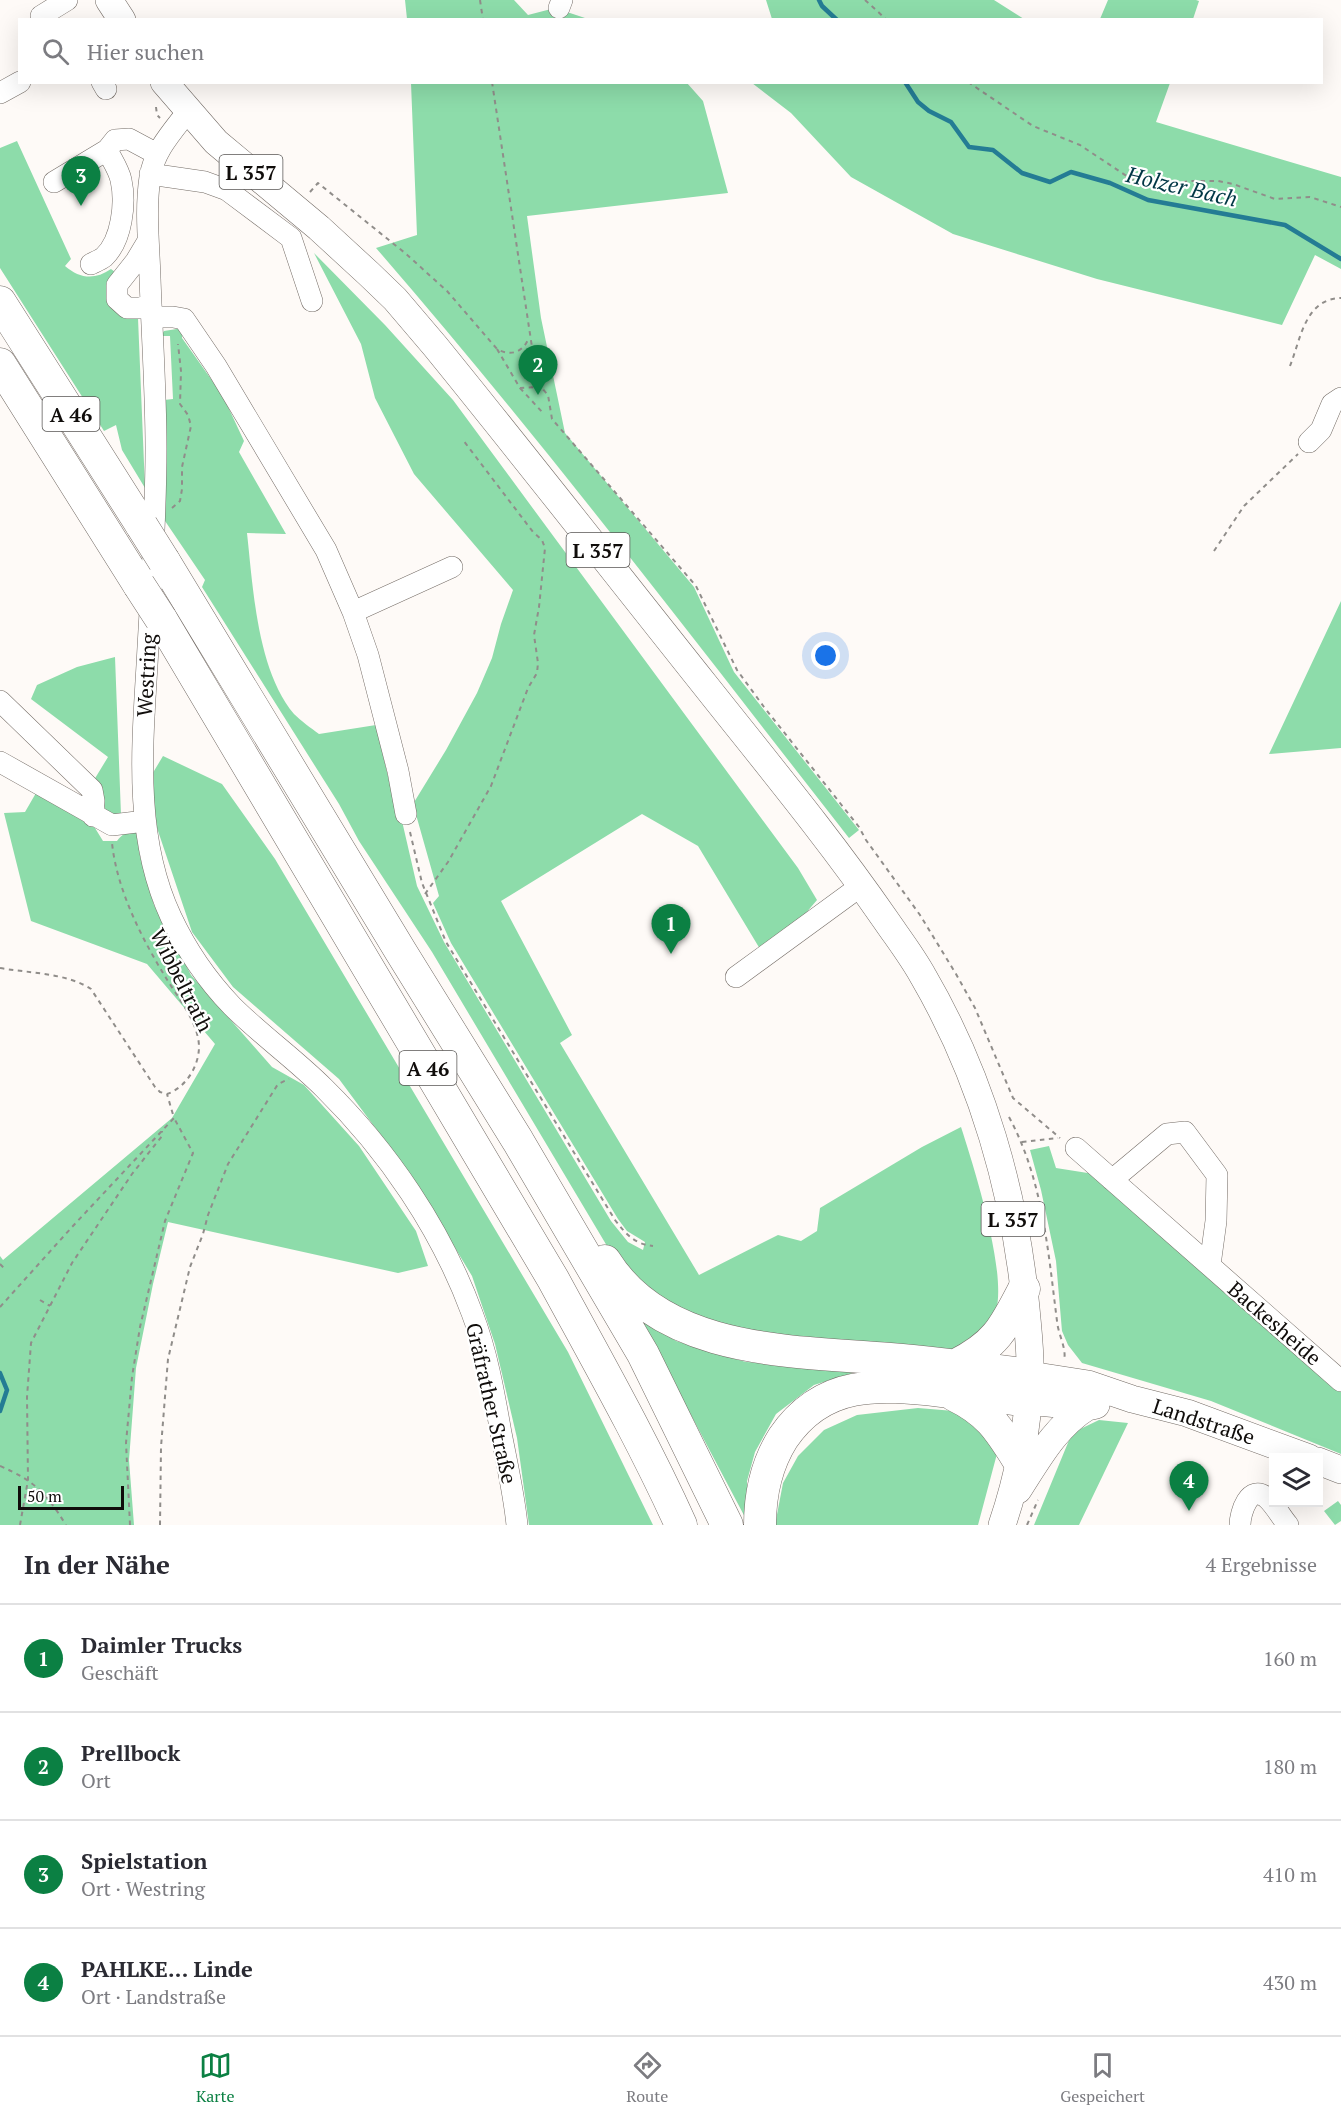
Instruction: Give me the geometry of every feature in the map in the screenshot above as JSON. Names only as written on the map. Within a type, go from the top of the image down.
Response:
[{"type":"highway","name":"A 46","points":[[0,302],[148,522],[164,561],[518,1141],[643,1354],[727,1525]]},
{"type":"highway","name":"A 46","points":[[0,364],[161,619],[553,1279],[610,1384],[681,1525]]},
{"type":"highway","points":[[518,1141],[579,1221],[608,1266],[629,1290],[664,1316],[688,1328],[726,1340],[770,1349],[1029,1388]]},
{"type":"highway","points":[[760,1525],[760,1502],[766,1473],[794,1422],[816,1404],[856,1388],[951,1378],[986,1347],[1006,1324],[1024,1289]]},
{"type":"highway","points":[[951,1378],[971,1404],[989,1417],[1004,1436],[1018,1461]]},
{"type":"main road","points":[[109,0],[121,18]]},
{"type":"main road","name":"L 357","points":[[166,84],[216,142],[319,228],[395,299],[484,406],[862,885],[922,974],[967,1062],[986,1113],[1010,1207],[1024,1289],[1029,1388],[1018,1461],[1006,1513]]},
{"type":"main road","name":"Landstraße","points":[[1029,1388],[1088,1384],[1132,1399],[1214,1421],[1296,1453]]},
{"type":"main road","name":"Landstraße","points":[[1029,1388],[1087,1407],[1132,1399]]},
{"type":"main road","points":[[1006,1513],[1054,1435],[1087,1407]]},
{"type":"main road","points":[[1323,1463],[1341,1470]]},
{"type":"street","points":[[0,93],[18,83]]},
{"type":"street","name":"Westring","points":[[188,111],[157,154],[150,174],[148,241],[156,444],[148,522],[144,723],[145,821],[149,849],[170,915],[200,967],[234,1008]]},
{"type":"street","points":[[54,182],[107,150],[115,140],[129,138],[157,154]]},
{"type":"street","points":[[91,264],[103,258],[110,250],[122,219],[121,177],[107,150]]},
{"type":"street","points":[[150,174],[205,182],[226,190],[291,238],[312,301]]},
{"type":"street","points":[[148,241],[117,285],[117,299],[127,308],[140,308],[184,319],[216,366],[326,550],[353,612],[368,655],[398,771],[406,814]]},
{"type":"street","points":[[1309,442],[1321,430],[1332,404],[1341,398]]},
{"type":"street","points":[[353,612],[452,567]]},
{"type":"street","points":[[0,701],[92,790],[94,801],[103,820]]},
{"type":"street","points":[[0,762],[103,820],[145,821]]},
{"type":"street","points":[[736,977],[862,885]]},
{"type":"street","name":"Gräfrather Straße","points":[[234,1008],[280,1047],[365,1132],[403,1180],[430,1225],[457,1277],[472,1313],[487,1361],[517,1525]]},
{"type":"street","name":"Backesheide","points":[[1112,1180],[1167,1134],[1185,1132],[1217,1175],[1216,1221],[1210,1265]]},
{"type":"street","name":"Backesheide","points":[[1068,1143],[1341,1381]]},
{"type":"street","points":[[1240,1525],[1245,1502],[1259,1495],[1267,1498],[1288,1525]]},
{"type":"path","points":[[480,0],[483,18]]},
{"type":"path","points":[[865,0],[885,18]]},
{"type":"path","points":[[492,84],[538,387]]},
{"type":"path","points":[[971,84],[1033,126],[1080,145],[1131,179],[1147,184],[1198,180],[1218,181],[1275,199],[1310,197],[1341,207]]},
{"type":"path","points":[[308,195],[318,183],[405,253],[447,291],[497,349],[500,358],[520,388],[543,413]]},
{"type":"path","points":[[1290,366],[1313,310],[1326,300],[1341,298]]},
{"type":"path","points":[[148,522],[170,510],[180,501],[182,466],[191,426],[188,415],[180,404],[181,371],[173,317]]},
{"type":"path","points":[[497,349],[507,354],[515,353],[526,345],[529,335]]},
{"type":"path","points":[[520,388],[541,387],[548,395],[552,419],[696,586],[737,670],[859,827],[920,915],[975,1008],[1013,1098],[1068,1143]]},
{"type":"path","points":[[425,894],[448,862],[491,786],[528,688],[537,673],[538,663],[534,635],[544,548],[542,540],[463,440]]},
{"type":"path","points":[[1214,551],[1244,506],[1309,442]]},
{"type":"path","points":[[406,814],[425,894],[446,942],[615,1220],[631,1239],[642,1245],[653,1246]]},
{"type":"path","name":"Wibbeltrath","points":[[103,820],[117,870],[134,916],[156,962],[198,1036],[199,1054],[193,1068],[180,1087],[167,1094]]},
{"type":"path","points":[[0,968],[65,977],[81,982],[91,989],[155,1087],[167,1094],[174,1118],[193,1153],[165,1221],[140,1327],[132,1377],[126,1443],[130,1525]]},
{"type":"path","points":[[160,1525],[160,1447],[168,1359],[190,1267],[228,1164],[278,1084],[306,1072]]},
{"type":"path","points":[[0,1307],[174,1118]]},
{"type":"path","points":[[21,1525],[28,1480],[27,1397],[31,1343],[85,1243],[132,1174],[162,1136],[162,1131]]},
{"type":"path","points":[[1022,1142],[1068,1143]]},
{"type":"path","points":[[0,1264],[4,1268]]},
{"type":"path","points":[[40,1300],[50,1306]]},
{"type":"path","points":[[0,1466],[28,1480],[45,1494],[66,1525]]},
{"type":"green space","points":[[405,0],[514,0],[528,15],[555,8],[585,18],[407,18]]},
{"type":"green space","points":[[766,0],[994,0],[1022,18],[772,18]]},
{"type":"green space","points":[[1108,0],[1199,1],[1193,18],[1100,18]]},
{"type":"green space","points":[[411,84],[688,84],[703,101],[728,193],[527,216],[541,318],[565,433],[694,587],[734,672],[859,830],[849,838],[498,392],[376,248],[417,235]]},
{"type":"green space","points":[[753,84],[1170,84],[1156,122],[1341,177],[1341,269],[1315,255],[1282,325],[1097,279],[953,234],[851,177],[791,113]]},
{"type":"green space","points":[[17,141],[71,259],[65,266],[82,276],[99,275],[111,269],[115,272],[138,318],[145,488],[122,450],[116,425],[104,431],[0,268],[0,148]]},
{"type":"green space","points":[[314,253],[385,325],[453,400],[798,868],[817,900],[800,920],[760,949],[698,846],[642,814],[501,901],[572,1035],[560,1043],[699,1275],[778,1235],[801,1241],[817,1231],[820,1208],[922,1147],[961,1127],[974,1167],[993,1246],[998,1294],[996,1311],[991,1321],[963,1347],[949,1350],[762,1337],[667,1311],[621,1264],[607,1246],[432,952],[359,841],[339,804],[202,587],[205,580],[163,518],[164,400],[173,399],[170,336],[161,336],[164,331],[183,328],[182,338],[223,396],[244,441],[239,452],[286,534],[247,533],[255,602],[264,652],[282,696],[294,714],[319,734],[376,725],[417,886],[444,942],[611,1221],[628,1242],[643,1250],[645,1242],[627,1231],[618,1219],[451,943],[433,903],[439,896],[413,804],[477,693],[492,658],[513,590],[414,474],[375,398],[361,344]]},
{"type":"green space","points":[[1341,601],[1341,748],[1269,754]]},
{"type":"green space","points":[[115,657],[121,815],[108,816],[94,780],[108,757],[31,699],[37,685],[77,667]]},
{"type":"green space","points":[[163,756],[222,784],[275,859],[568,1352],[653,1525],[529,1525],[517,1438],[495,1344],[472,1276],[414,1180],[339,1079],[233,987],[192,932],[157,828],[148,781]]},
{"type":"green space","points":[[36,793],[95,828],[103,841],[117,841],[126,834],[137,833],[140,856],[154,905],[191,975],[272,1067],[304,1085],[359,1146],[416,1231],[428,1266],[398,1273],[168,1222],[136,1368],[129,1460],[134,1525],[0,1525],[0,1256],[3,1260],[172,1118],[215,1044],[147,964],[31,921],[4,813],[25,812]]},
{"type":"green space","points":[[1049,1146],[1056,1168],[1094,1174],[1341,1388],[1341,1454],[1211,1401],[1082,1363],[1068,1345],[1062,1331],[1056,1261],[1030,1150]]},
{"type":"green space","points":[[636,1311],[676,1341],[746,1362],[866,1369],[814,1385],[776,1414],[755,1452],[747,1481],[747,1521]]},
{"type":"green space","points":[[918,1408],[966,1412],[998,1450],[978,1525],[775,1525],[783,1483],[798,1456],[824,1430],[857,1415]]},
{"type":"green space","points":[[1099,1420],[1128,1423],[1079,1525],[1034,1525],[1072,1433]]},
{"type":"green space","points":[[1338,1501],[1341,1505],[1341,1521],[1335,1525],[1324,1511]]},
{"type":"waterway","name":"Holzer Bach","points":[[819,0],[835,18]]},
{"type":"waterway","name":"Holzer Bach","points":[[906,84],[918,102],[929,111],[951,122],[969,147],[993,150],[1022,173],[1050,182],[1071,172],[1110,183],[1148,200],[1285,225],[1341,259]]},
{"type":"waterway","points":[[0,1373],[7,1390],[0,1411]]},
{"type":"place","name":"Spielstation","points":[[81,206]]},
{"type":"place","name":"Prellbock","points":[[538,395]]},
{"type":"place","name":"Daimler Trucks","points":[[671,954]]},
{"type":"place","name":"PAHLKE... Linde","points":[[1189,1511]]}]
